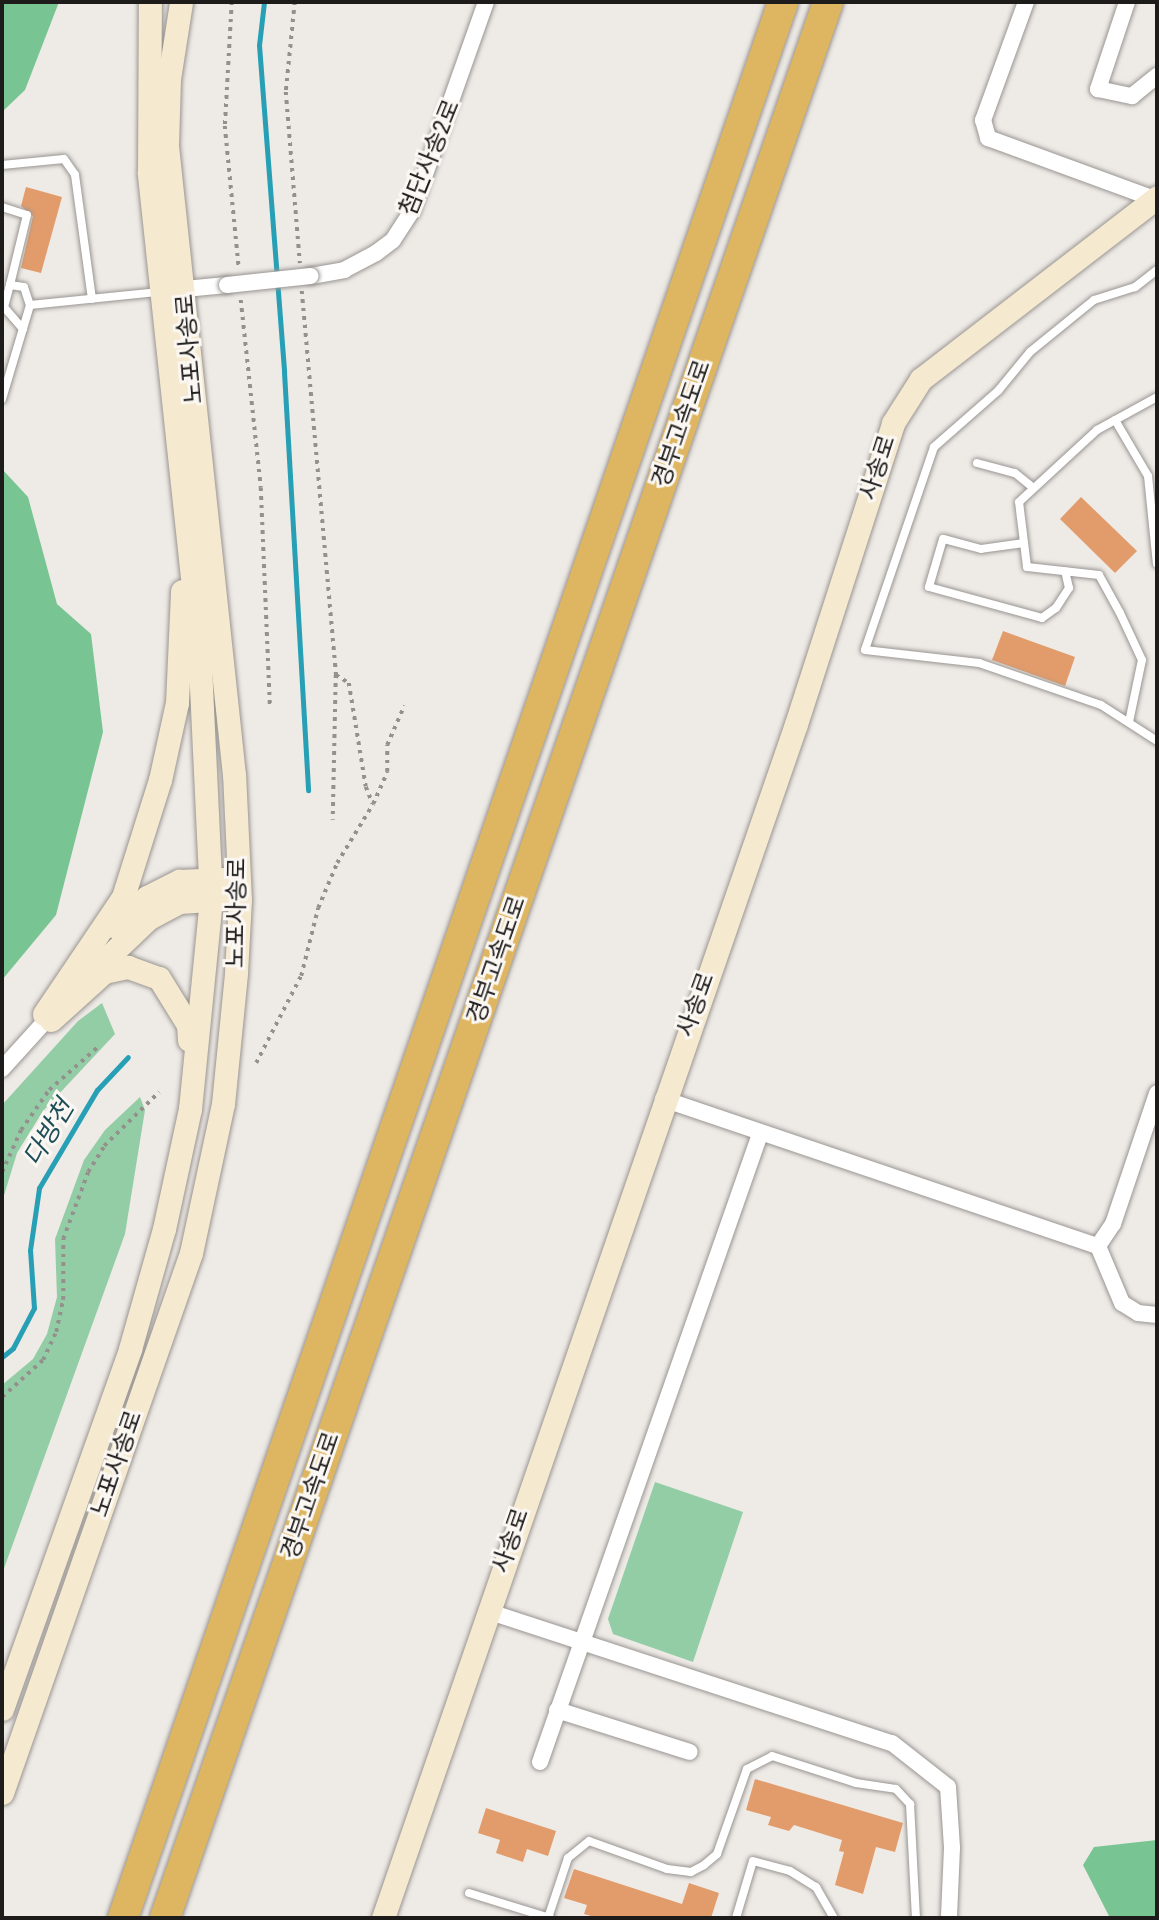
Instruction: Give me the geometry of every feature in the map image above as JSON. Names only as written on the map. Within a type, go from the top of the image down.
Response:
[{"type":"highway","name":"경부고속도로","points":[[123,1918],[783,2]]},
{"type":"highway","name":"경부고속도로","points":[[165,1918],[828,2]]},
{"type":"main road","name":"노포사송로","points":[[2,1709],[130,1349],[164,1229],[191,1092],[211,889],[199,643],[159,292],[149,172],[150,2]]},
{"type":"main road","name":"노포사송로","points":[[2,1793],[191,1253],[223,1104],[239,889],[234,775],[185,289],[167,146],[169,79],[181,2]]},
{"type":"main road","name":"사송로","points":[[383,1918],[663,1100],[796,724],[893,423],[920,379],[1156,198]]},
{"type":"main road","points":[[45,1020],[123,897],[160,780],[177,703],[185,528]]},
{"type":"main road","points":[[45,1020],[116,922],[147,897],[179,881],[211,889],[239,889]]},
{"type":"main road","points":[[45,1020],[104,972],[128,967],[146,971],[159,978],[188,1025],[191,1092]]},
{"type":"street","name":"첨단사송2로","points":[[159,292],[344,270],[376,253],[393,240],[412,211],[486,2]]},
{"type":"street","points":[[1026,2],[983,120],[988,138],[1156,198]]},
{"type":"street","points":[[1127,2],[1098,89],[1132,96],[1157,76]]},
{"type":"street","points":[[2,1069],[45,1020]]},
{"type":"street","points":[[1098,1246],[1113,1224],[1157,1093]]},
{"type":"street","points":[[663,1100],[1098,1246],[1122,1303],[1138,1313],[1157,1315]]},
{"type":"street","points":[[540,1762],[580,1641],[760,1134]]},
{"type":"street","points":[[487,1611],[892,1743],[948,1787],[952,1848],[949,1918]]},
{"type":"street","points":[[557,1710],[690,1752]]},
{"type":"lane","points":[[2,165],[64,159],[75,175],[92,299]]},
{"type":"lane","points":[[2,206],[27,215],[3,306],[23,329]]},
{"type":"lane","points":[[1157,270],[1135,287],[1094,300],[1030,352],[998,391],[934,447],[864,650],[979,663],[1101,705],[1157,741]]},
{"type":"lane","points":[[2,399],[30,305],[24,287],[10,285]]},
{"type":"lane","points":[[30,305],[159,292]]},
{"type":"lane","points":[[1129,722],[1142,660],[1099,575],[1027,567],[1019,502],[1032,487],[1115,420],[1157,397]]},
{"type":"lane","points":[[1115,420],[1148,476],[1153,491],[1157,565]]},
{"type":"lane","points":[[977,463],[1015,473],[1032,487]]},
{"type":"lane","points":[[1024,542],[981,549],[943,539],[929,587],[1042,618],[1056,608],[1069,588],[1065,571]]},
{"type":"lane","points":[[469,1894],[549,1918],[568,1858],[589,1841],[667,1869],[691,1872],[717,1854],[747,1769],[772,1756],[856,1783],[896,1788],[910,1804],[916,1918]]},
{"type":"lane","points":[[736,1918],[753,1861],[790,1871],[816,1886],[834,1918]]},
{"type":"path","points":[[232,2],[225,126],[239,272]]},
{"type":"path","points":[[295,2],[286,92],[299,245]]},
{"type":"path","points":[[241,297],[261,488],[270,705]]},
{"type":"path","points":[[304,311],[336,675],[333,820]]},
{"type":"path","points":[[336,675],[349,683],[366,788],[373,804]]},
{"type":"path","points":[[256,1063],[301,976],[318,908],[337,863],[373,804],[387,772],[387,745],[404,706]]},
{"type":"path","points":[[2,1172],[21,1130],[49,1090],[100,1045]]},
{"type":"path","points":[[2,1397],[43,1360],[57,1332],[63,1300],[63,1239],[88,1172],[104,1146],[159,1092]]},
{"type":"green space","points":[[2,2],[59,2],[25,90],[2,112]]},
{"type":"green space","points":[[2,469],[28,497],[57,604],[91,634],[103,732],[56,915],[2,980]]},
{"type":"green space","points":[[102,1003],[115,1034],[43,1111],[17,1153],[2,1202],[2,1105],[78,1021]]},
{"type":"green space","points":[[140,1097],[145,1110],[125,1234],[2,1574],[2,1385],[33,1359],[47,1334],[57,1297],[55,1239],[84,1160],[105,1130]]},
{"type":"green space","points":[[655,1482],[743,1512],[693,1662],[613,1634],[608,1619]]},
{"type":"green space","points":[[1157,1840],[1157,1918],[1110,1918],[1083,1865],[1094,1847]]},
{"type":"building","points":[[26,187],[62,197],[41,273],[21,268],[33,216],[21,206]]},
{"type":"building","points":[[1081,497],[1137,551],[1115,573],[1060,519]]},
{"type":"building","points":[[1003,631],[1075,657],[1065,686],[992,660]]},
{"type":"building","points":[[755,1779],[903,1823],[895,1852],[876,1847],[863,1894],[835,1885],[844,1852],[839,1851],[842,1840],[794,1825],[789,1831],[768,1825],[771,1817],[746,1810]]},
{"type":"building","points":[[486,1808],[556,1831],[548,1856],[527,1849],[523,1862],[496,1853],[500,1840],[478,1833]]},
{"type":"building","points":[[574,1869],[682,1904],[689,1883],[719,1893],[711,1918],[598,1918],[584,1914],[587,1905],[564,1898]]},
{"type":"waterway","points":[[264,2],[259,45],[284,372],[308,790]]},
{"type":"waterway","name":"다방천","points":[[2,1357],[13,1348],[34,1308],[30,1250],[39,1188],[97,1090],[128,1057]]}]
